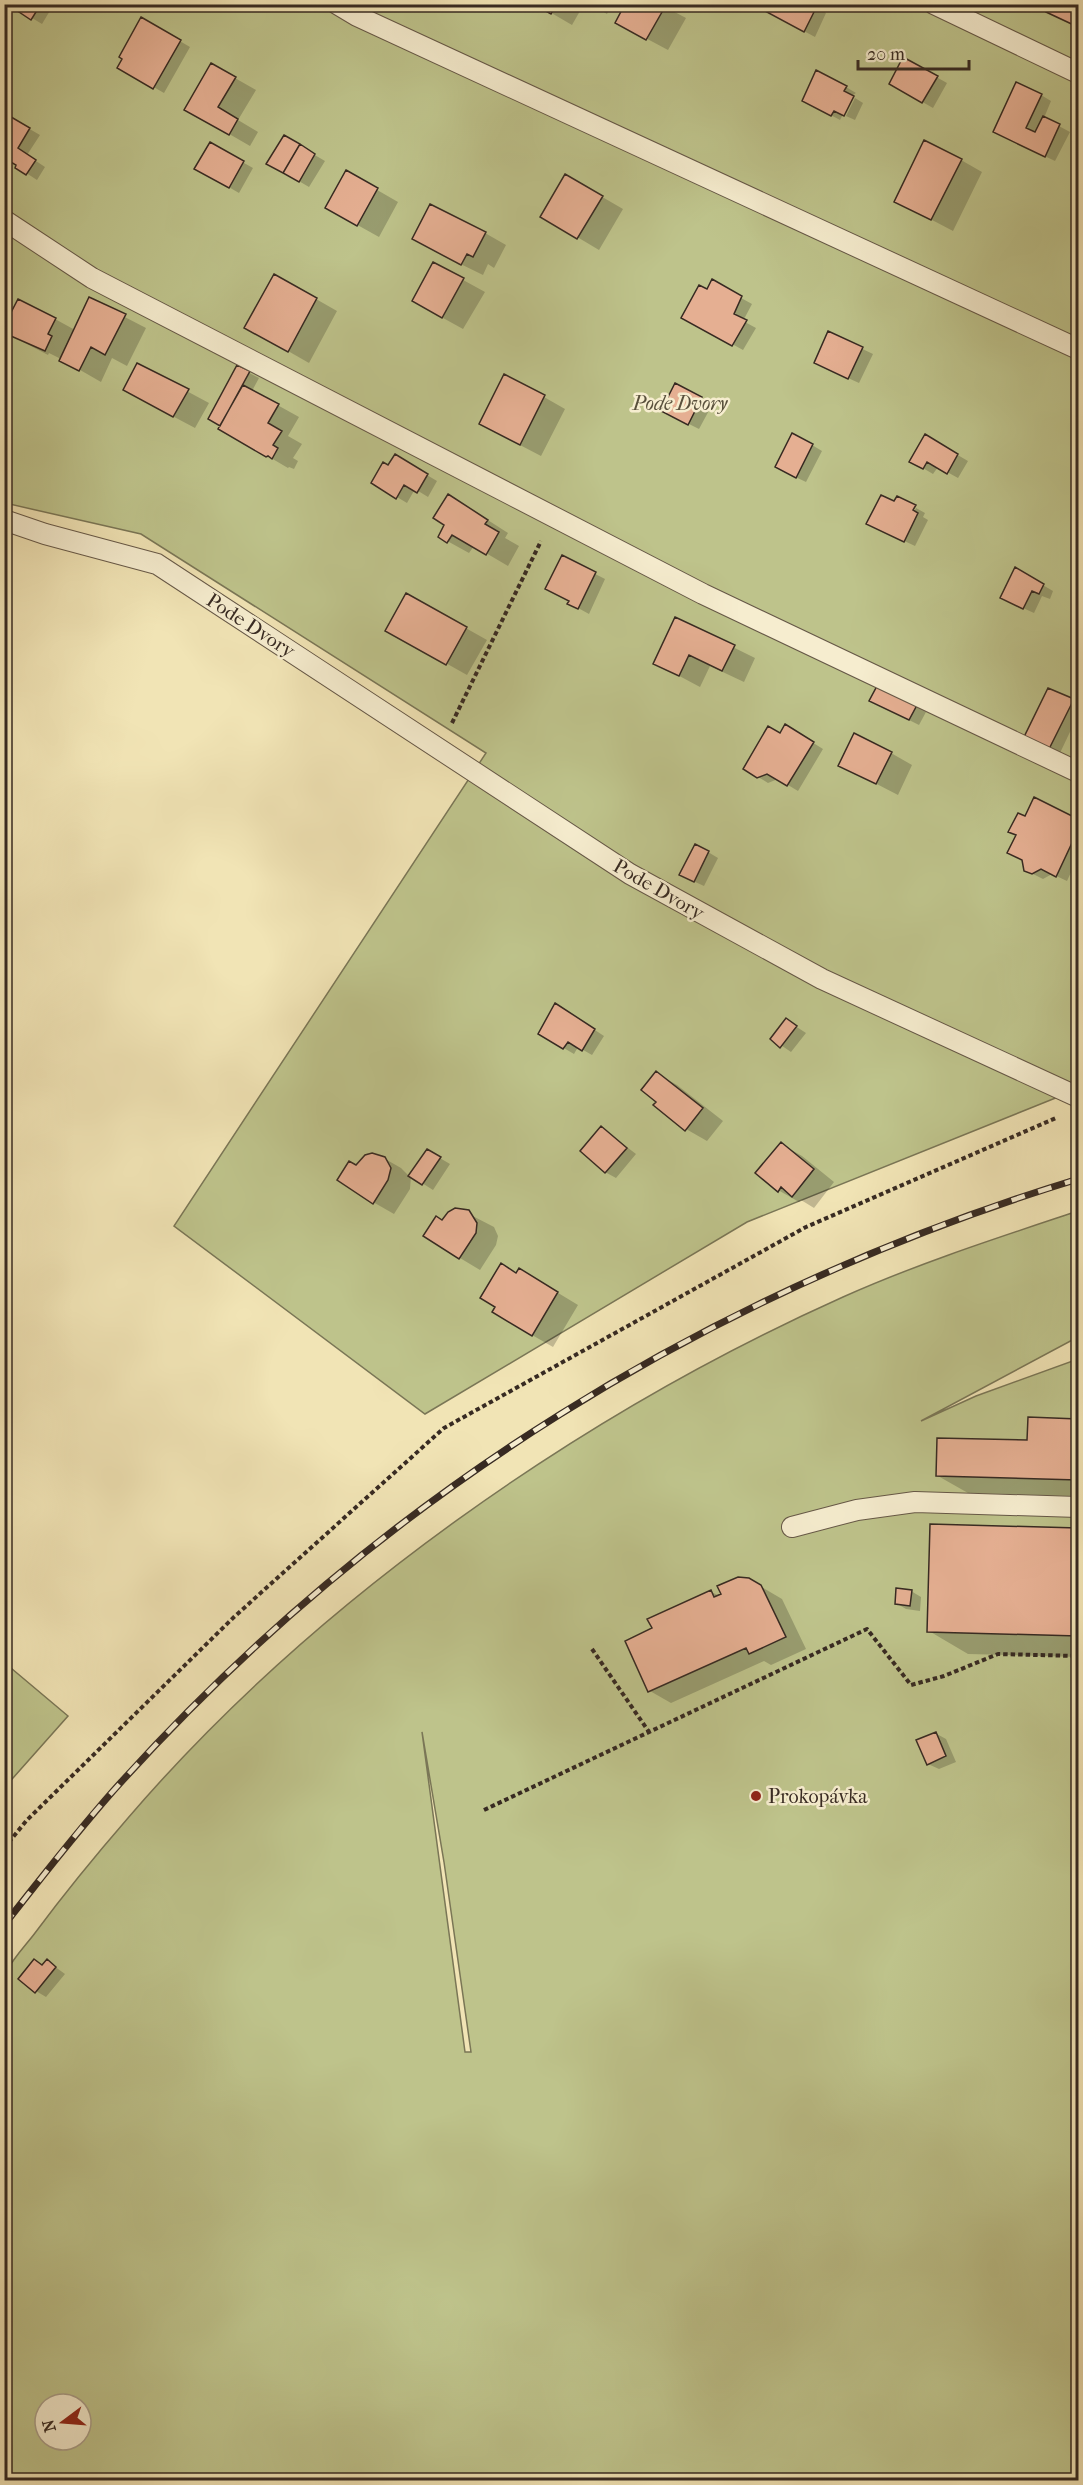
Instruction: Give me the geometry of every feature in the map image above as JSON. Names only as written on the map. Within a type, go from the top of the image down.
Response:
[{"type":"lane","points":[[337,4],[379,26],[1078,349]]},
{"type":"lane","points":[[934,4],[1078,73]]},
{"type":"lane","points":[[4,220],[92,278],[703,594],[1078,772]]},
{"type":"lane","name":"Pode Dvory","points":[[4,520],[45,534],[157,564],[630,874],[822,979],[1078,1097]]},
{"type":"lane","points":[[792,1527],[857,1510],[915,1502],[1078,1507]]},
{"type":"path","points":[[439,749],[554,516]]},
{"type":"path","points":[[4,1848],[27,1820],[234,1617],[444,1428],[806,1227],[1057,1118]]},
{"type":"path","points":[[484,1810],[867,1629],[911,1685],[944,1676],[998,1654],[1078,1656]]},
{"type":"path","points":[[592,1649],[649,1732]]},
{"type":"green space","name":"Pode Dvory","points":[[5,5],[1078,5],[1078,1089],[747,1222],[425,1414],[174,1226],[486,753],[141,534],[5,503]]},
{"type":"green space","points":[[1078,1211],[1078,1337],[921,1421],[976,1396],[1078,1359],[1078,2480],[5,2480],[4,2006],[5,1978],[16,1956],[128,1818],[202,1738],[282,1661],[368,1588],[458,1520],[551,1456],[647,1397],[745,1344],[843,1297],[989,1241]],"holes":[[[422,1732],[444,1862],[471,2052],[465,2052]]]},
{"type":"green space","points":[[5,1663],[68,1716],[5,1787]]},
{"type":"building","points":[[7,4],[41,4],[31,20]]},
{"type":"building","points":[[533,4],[556,4],[551,14]]},
{"type":"building","points":[[625,4],[666,5],[646,40],[615,23]]},
{"type":"building","points":[[752,4],[815,4],[817,6],[804,32]]},
{"type":"building","points":[[1049,4],[1078,4],[1078,27],[1046,12]]},
{"type":"building","points":[[141,17],[181,40],[153,89],[117,68],[122,59],[119,57]]},
{"type":"building","points":[[903,57],[938,76],[922,103],[889,84]]},
{"type":"building","points":[[211,63],[236,77],[218,107],[238,119],[229,135],[184,110]]},
{"type":"building","points":[[816,70],[847,86],[844,91],[854,96],[844,116],[834,111],[831,116],[802,101]]},
{"type":"building","points":[[1016,82],[1042,94],[1026,128],[1035,132],[1043,116],[1060,124],[1045,157],[993,132]]},
{"type":"building","points":[[6,114],[30,128],[18,148],[36,160],[26,175],[4,158]]},
{"type":"building","points":[[284,135],[300,144],[283,173],[266,164]]},
{"type":"building","points":[[924,140],[962,159],[931,220],[894,202]]},
{"type":"building","points":[[210,142],[244,161],[229,188],[194,169]]},
{"type":"building","points":[[300,144],[315,154],[299,182],[283,173]]},
{"type":"building","points":[[346,170],[378,188],[357,226],[325,208]]},
{"type":"building","points":[[565,174],[603,196],[577,239],[540,217]]},
{"type":"building","points":[[430,204],[486,232],[473,257],[467,254],[461,265],[412,239]]},
{"type":"building","points":[[433,262],[464,278],[442,318],[412,301]]},
{"type":"building","points":[[274,274],[317,298],[288,352],[244,328]]},
{"type":"building","points":[[712,279],[742,296],[734,314],[747,320],[732,346],[681,318],[699,285],[707,289]]},
{"type":"building","points":[[89,297],[126,314],[105,355],[91,347],[79,371],[59,361]]},
{"type":"building","points":[[18,299],[56,318],[48,334],[52,336],[45,351],[4,333],[4,326]]},
{"type":"building","points":[[828,331],[863,347],[848,379],[814,363]]},
{"type":"building","points":[[137,363],[189,389],[173,417],[123,390]]},
{"type":"building","points":[[237,365],[250,371],[220,426],[208,419]]},
{"type":"building","points":[[504,374],[545,395],[520,445],[479,424]]},
{"type":"building","points":[[675,383],[702,397],[688,425],[661,411]]},
{"type":"building","points":[[243,385],[279,404],[268,423],[282,431],[273,445],[278,448],[272,459],[218,429]]},
{"type":"building","points":[[792,433],[813,444],[796,478],[775,467]]},
{"type":"building","points":[[925,434],[958,454],[947,474],[927,462],[923,469],[909,462]]},
{"type":"building","points":[[395,454],[428,474],[417,493],[404,485],[396,499],[371,483],[383,462],[388,465]]},
{"type":"building","points":[[448,494],[488,520],[485,524],[499,532],[486,555],[452,535],[447,543],[438,537],[444,525],[433,518]]},
{"type":"building","points":[[881,495],[894,501],[897,496],[916,505],[913,510],[918,513],[904,542],[866,524]]},
{"type":"building","points":[[562,555],[596,572],[578,609],[567,604],[569,601],[545,589]]},
{"type":"building","points":[[1015,567],[1044,584],[1039,594],[1032,591],[1023,609],[1000,598]]},
{"type":"building","points":[[406,593],[467,627],[446,665],[385,631]]},
{"type":"building","points":[[675,617],[735,645],[722,671],[689,655],[679,676],[653,664]]},
{"type":"building","points":[[877,686],[917,705],[909,720],[869,701]]},
{"type":"building","points":[[1048,688],[1074,699],[1049,749],[1024,737]]},
{"type":"building","points":[[785,724],[814,742],[787,786],[767,774],[757,778],[743,769],[768,726],[780,733]]},
{"type":"building","points":[[854,733],[892,752],[876,784],[838,766]]},
{"type":"building","points":[[1034,797],[1078,819],[1078,830],[1056,877],[1041,869],[1032,874],[1024,871],[1022,860],[1007,853],[1016,835],[1008,832],[1018,813],[1025,816]]},
{"type":"building","points":[[695,844],[709,851],[694,882],[679,875]]},
{"type":"building","points":[[555,1003],[595,1029],[582,1051],[568,1042],[563,1049],[538,1034]]},
{"type":"building","points":[[786,1018],[797,1026],[780,1048],[770,1039]]},
{"type":"building","points":[[656,1071],[703,1108],[685,1131],[653,1105],[656,1102],[641,1090]]},
{"type":"building","points":[[601,1126],[627,1148],[605,1173],[580,1151]]},
{"type":"building","points":[[781,1142],[814,1169],[792,1197],[781,1187],[778,1192],[755,1173]]},
{"type":"building","points":[[427,1149],[441,1157],[422,1185],[408,1176]]},
{"type":"building","points":[[372,1153],[385,1157],[391,1168],[388,1180],[373,1204],[337,1180],[349,1161],[356,1165],[365,1155]]},
{"type":"building","points":[[455,1208],[469,1210],[477,1223],[476,1233],[459,1259],[423,1236],[436,1216],[442,1220],[448,1212]]},
{"type":"building","points":[[501,1263],[516,1273],[519,1268],[558,1292],[532,1336],[492,1312],[495,1307],[480,1298]]},
{"type":"building","points":[[1028,1417],[1078,1419],[1078,1480],[936,1476],[937,1438],[1027,1440]]},
{"type":"building","points":[[930,1524],[1078,1528],[1078,1636],[927,1632]]},
{"type":"building","points":[[738,1577],[749,1578],[761,1585],[786,1637],[749,1654],[746,1648],[648,1692],[625,1641],[652,1628],[647,1619],[711,1590],[714,1597],[721,1594],[717,1586]]},
{"type":"building","points":[[896,1588],[912,1590],[910,1606],[895,1604]]},
{"type":"building","points":[[936,1732],[946,1756],[927,1765],[916,1740]]},
{"type":"building","points":[[34,1959],[42,1965],[47,1959],[56,1967],[35,1993],[18,1979]]},
{"type":"railway","points":[[4,1925],[107,1797],[223,1677],[329,1582],[442,1494],[560,1415],[683,1343],[810,1280],[942,1225],[1078,1179]]},
{"type":"place","name":"Prokopávka","points":[[756,1796]]}]
